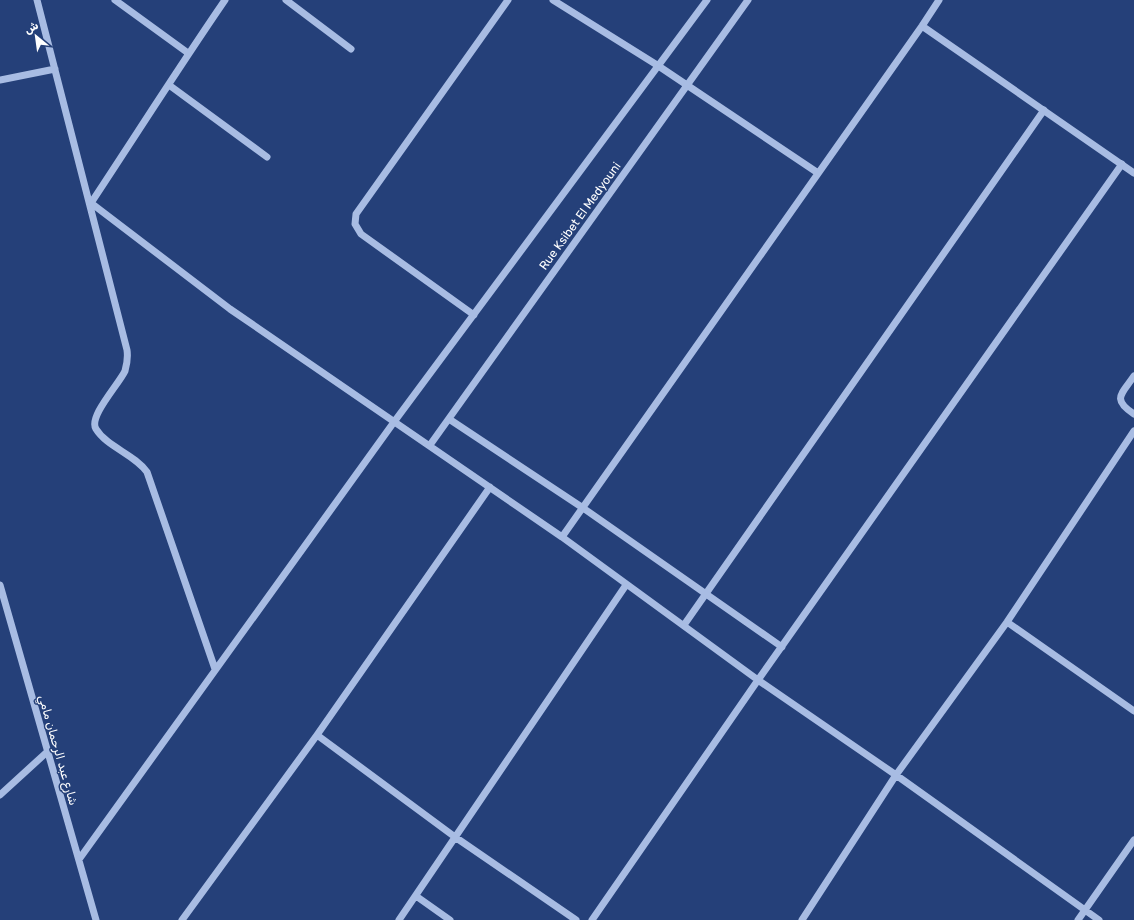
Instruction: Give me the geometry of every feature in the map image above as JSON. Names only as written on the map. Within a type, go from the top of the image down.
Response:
[{"type":"street","points":[[36,0],[127,350],[128,359],[124,371],[95,418],[94,427],[100,435],[140,462],[147,472],[215,669]]},
{"type":"street","points":[[115,0],[188,53]]},
{"type":"street","points":[[90,203],[169,85],[188,53],[225,0]]},
{"type":"street","points":[[286,0],[351,49]]},
{"type":"street","points":[[474,315],[361,234],[355,224],[356,214],[508,0]]},
{"type":"street","points":[[553,0],[657,65],[818,172]]},
{"type":"street","points":[[80,858],[394,422],[657,65],[707,0]]},
{"type":"street","name":"Rue Ksibet El Medyouni","points":[[430,445],[748,0]]},
{"type":"street","points":[[562,537],[939,0]]},
{"type":"street","points":[[922,26],[1134,172]]},
{"type":"street","points":[[0,80],[55,69]]},
{"type":"street","points":[[169,85],[268,157]]},
{"type":"street","points":[[684,625],[1044,110]]},
{"type":"street","points":[[592,920],[758,680],[1122,164]]},
{"type":"street","points":[[90,203],[230,308],[562,537],[758,680],[896,775],[1099,920]]},
{"type":"street","points":[[1134,376],[1121,396],[1120,402],[1123,407],[1134,414]]},
{"type":"street","points":[[449,419],[583,508],[782,647]]},
{"type":"street","points":[[802,920],[896,775],[1007,622],[1134,431]]},
{"type":"street","points":[[182,920],[317,735],[490,487]]},
{"type":"street","name":"شارع عبد الرحمان مامي","points":[[0,585],[47,752],[80,858],[96,920]]},
{"type":"street","points":[[399,920],[626,585]]},
{"type":"street","points":[[1007,622],[1134,711]]},
{"type":"street","points":[[317,735],[455,837],[576,920]]},
{"type":"street","points":[[0,795],[47,752]]},
{"type":"street","points":[[1078,920],[1134,840]]},
{"type":"street","points":[[416,896],[450,920]]}]
